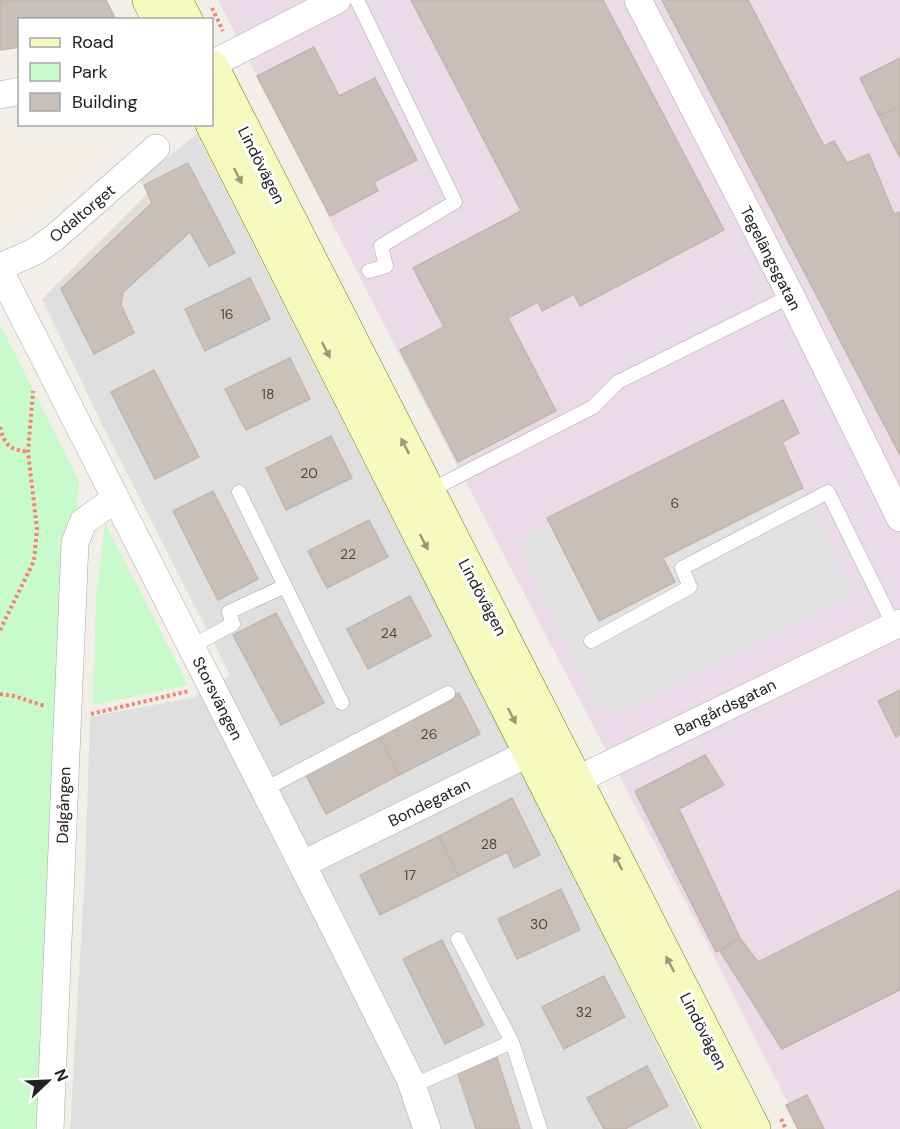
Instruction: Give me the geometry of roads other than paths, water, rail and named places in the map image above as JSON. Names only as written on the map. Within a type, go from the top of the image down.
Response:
[{"type":"main road","points":[[149,0],[158,18]]},
{"type":"main road","points":[[175,0],[185,18]]},
{"type":"main road","name":"Lindövägen","points":[[213,67],[416,498]]},
{"type":"main road","name":"Lindövägen","points":[[213,126],[416,498],[543,746],[720,1129]]},
{"type":"main road","name":"Lindövägen","points":[[563,786],[753,1129]]},
{"type":"street","points":[[213,64],[337,0]]},
{"type":"street","name":"Tegelängsgatan","points":[[638,0],[791,296],[900,518]]},
{"type":"street","points":[[0,94],[18,91]]},
{"type":"street","name":"Odaltorget","points":[[0,269],[34,252],[54,238],[156,148]]},
{"type":"street","name":"Storsvängen","points":[[0,269],[115,500],[303,864],[412,1086],[427,1129]]},
{"type":"street","name":"Dalgången","points":[[50,1129],[75,543],[82,522],[115,500]]},
{"type":"street","name":"Bangårdsgatan","points":[[563,786],[897,624]]},
{"type":"street","name":"Bondegatan","points":[[303,864],[543,746]]},
{"type":"lane","points":[[357,0],[455,202],[381,246],[386,266],[369,271]]},
{"type":"lane","points":[[416,498],[593,407],[618,382],[791,296]]},
{"type":"lane","points":[[239,492],[342,703]]},
{"type":"lane","points":[[591,641],[690,587],[682,568],[828,492],[897,624]]},
{"type":"lane","points":[[192,646],[234,624],[229,612],[285,586]]},
{"type":"lane","points":[[265,789],[448,693]]},
{"type":"lane","points":[[458,939],[512,1042],[540,1129]]},
{"type":"lane","points":[[412,1086],[512,1042]]}]
